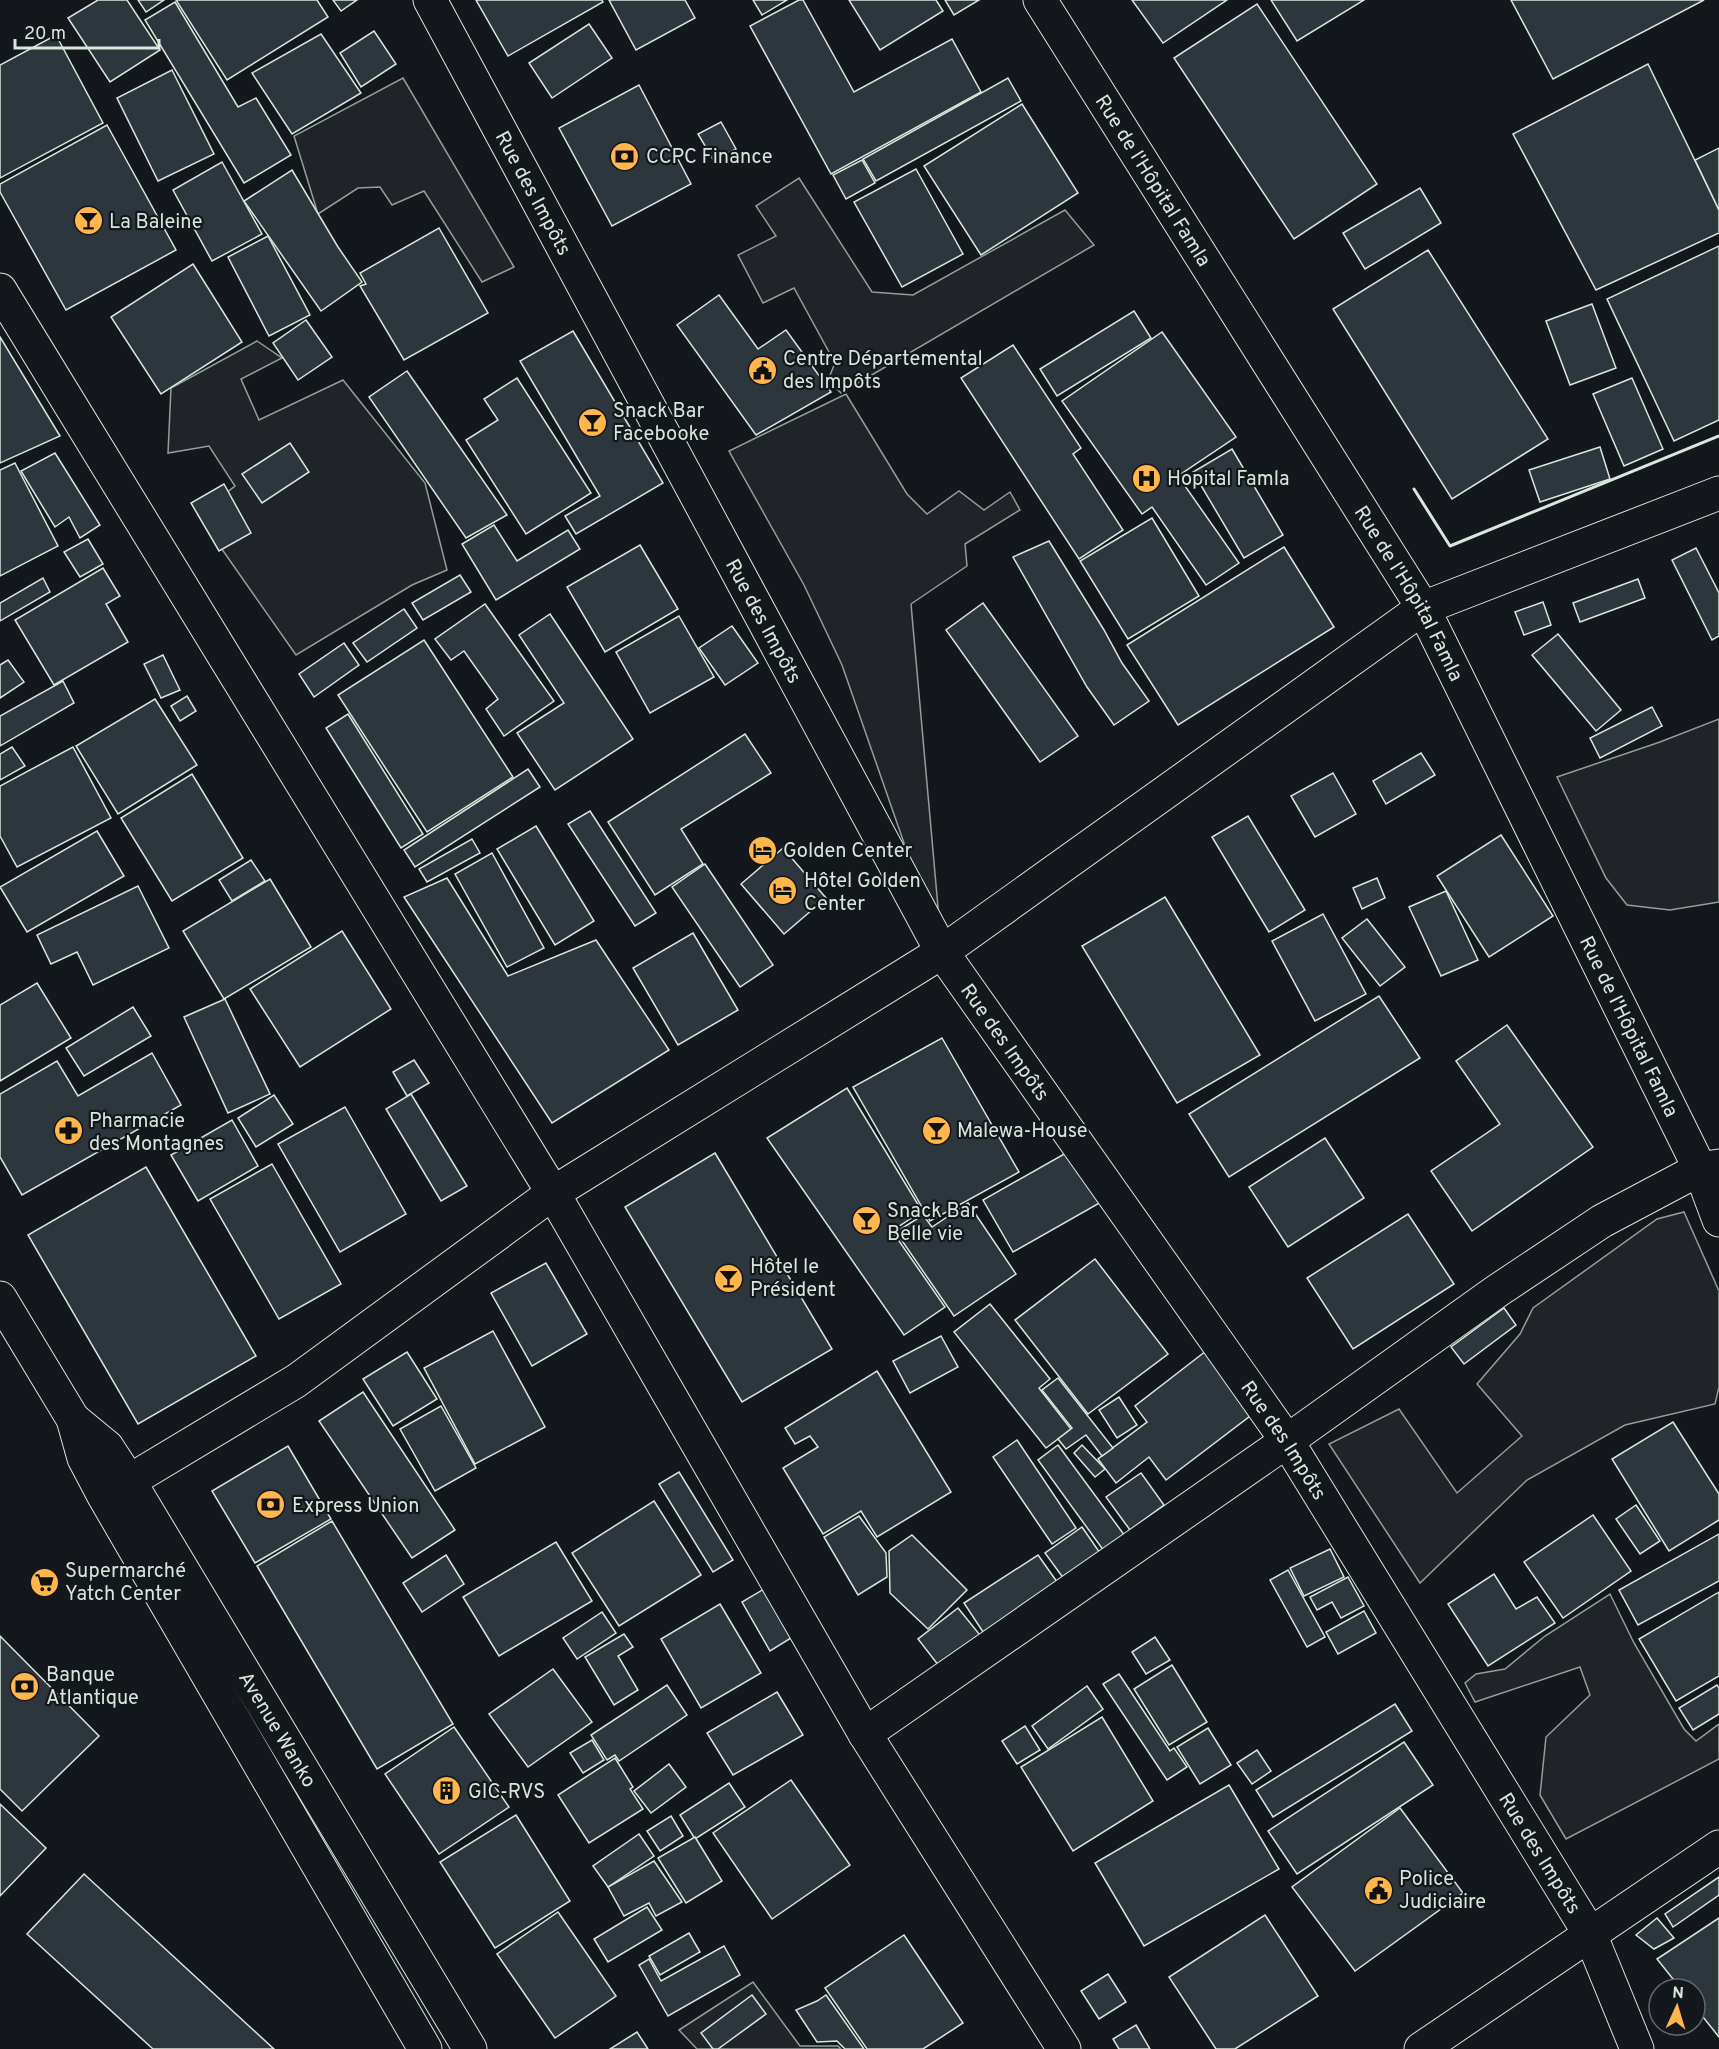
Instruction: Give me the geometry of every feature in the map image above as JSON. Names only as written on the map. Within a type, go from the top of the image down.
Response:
[{"type":"main road","name":"Rue des Impôts","points":[[430,0],[942,952],[1287,1442],[1590,1934],[1637,2049]]},
{"type":"main road","name":"Rue de l'Hôpital Famla","points":[[1040,0],[1422,608],[1709,1168],[1719,1220]]},
{"type":"main road","points":[[0,290],[553,1193],[865,1734],[1064,2049]]},
{"type":"main road","points":[[116,1489],[296,1381],[553,1193],[942,952],[1422,608],[1719,493]]},
{"type":"main road","points":[[865,1734],[1287,1442],[1497,1291],[1602,1221],[1709,1168]]},
{"type":"main road","name":"Avenue Wanko","points":[[0,1298],[73,1419],[107,1447],[116,1489],[425,2049]]},
{"type":"main road","name":"Avenue Wanko","points":[[116,1489],[470,2049]]},
{"type":"main road","points":[[1420,2049],[1719,1847]]},
{"type":"shaded area","points":[[403,78],[514,267],[482,282],[424,191],[392,205],[380,187],[358,188],[318,214],[294,136]]},
{"type":"shaded area","points":[[799,178],[872,292],[913,295],[1065,210],[1094,245],[841,393],[828,380],[835,363],[794,288],[763,303],[738,255],[776,236],[756,206]]},
{"type":"shaded area","points":[[257,341],[282,358],[241,379],[259,420],[343,380],[425,483],[447,570],[412,585],[296,655],[198,515],[235,486],[209,446],[168,453],[171,388]]},
{"type":"shaded area","points":[[846,394],[907,494],[927,514],[959,491],[984,510],[1010,492],[1020,510],[965,544],[967,566],[911,604],[942,952],[842,665],[804,585],[729,451]]},
{"type":"shaded area","points":[[1719,719],[1719,902],[1670,910],[1627,905],[1606,878],[1557,777]]},
{"type":"shaded area","points":[[1684,1212],[1719,1291],[1719,1387],[1715,1404],[1625,1425],[1527,1480],[1420,1583],[1329,1444],[1399,1409],[1457,1493],[1522,1436],[1477,1384],[1520,1334],[1533,1308],[1657,1219]]},
{"type":"shaded area","points":[[1610,1594],[1634,1643],[1684,1729],[1696,1741],[1719,1724],[1719,1759],[1566,1839],[1540,1795],[1546,1737],[1590,1695],[1580,1667],[1475,1702],[1465,1683],[1476,1674],[1505,1669],[1545,1636]]},
{"type":"shaded area","points":[[753,1982],[800,2046],[838,2046],[841,2049],[697,2049],[679,2030]]},
{"type":"building","points":[[98,0],[127,0],[160,50],[110,82],[68,18]]},
{"type":"building","points":[[138,0],[164,0],[146,12]]},
{"type":"building","points":[[176,0],[317,0],[328,17],[227,80]]},
{"type":"building","points":[[333,0],[357,0],[341,11]]},
{"type":"building","points":[[476,0],[602,0],[603,2],[508,56]]},
{"type":"building","points":[[609,0],[685,0],[695,18],[636,50]]},
{"type":"building","points":[[753,0],[787,0],[762,15]]},
{"type":"building","points":[[803,0],[854,92],[952,39],[981,92],[831,174],[750,26]]},
{"type":"building","points":[[849,0],[936,0],[943,11],[880,50]]},
{"type":"building","points":[[945,0],[979,0],[954,15]]},
{"type":"building","points":[[1132,0],[1227,0],[1163,43]]},
{"type":"building","points":[[1271,0],[1364,0],[1297,41]]},
{"type":"building","points":[[1511,0],[1704,0],[1553,79]]},
{"type":"building","points":[[175,2],[238,107],[256,98],[291,155],[244,183],[145,20]]},
{"type":"building","points":[[1257,4],[1377,184],[1294,239],[1174,58]]},
{"type":"building","points":[[589,24],[612,58],[552,98],[529,63]]},
{"type":"building","points":[[374,31],[396,64],[361,87],[340,53]]},
{"type":"building","points":[[321,34],[361,93],[292,134],[252,73]]},
{"type":"building","points":[[56,35],[103,123],[0,178],[0,65]]},
{"type":"building","points":[[1648,64],[1719,210],[1719,233],[1596,290],[1513,134]]},
{"type":"building","points":[[172,70],[214,154],[158,181],[117,98]]},
{"type":"building","points":[[1008,78],[1021,101],[876,181],[863,159]]},
{"type":"building","name":"CCPC Finance","points":[[639,85],[691,184],[612,226],[559,128]]},
{"type":"building","points":[[1022,104],[1078,193],[981,255],[924,166]]},
{"type":"building","points":[[721,122],[736,149],[714,161],[698,134]]},
{"type":"building","name":"La Baleine","points":[[107,125],[176,250],[66,310],[0,192],[0,184]]},
{"type":"building","points":[[1719,148],[1719,210],[1695,160]]},
{"type":"building","points":[[862,160],[875,183],[846,199],[833,175]]},
{"type":"building","points":[[222,162],[262,234],[212,261],[173,190]]},
{"type":"building","points":[[916,169],[963,254],[902,287],[854,202]]},
{"type":"building","points":[[292,170],[338,247],[362,282],[321,311],[244,201]]},
{"type":"building","points":[[1420,188],[1441,223],[1365,269],[1343,233]]},
{"type":"building","points":[[439,228],[488,313],[404,360],[360,286],[366,284],[360,273]]},
{"type":"building","points":[[268,236],[310,315],[269,336],[228,257]]},
{"type":"building","points":[[1719,246],[1719,420],[1674,441],[1607,299]]},
{"type":"building","points":[[1428,250],[1548,439],[1452,499],[1333,309]]},
{"type":"building","points":[[193,264],[242,342],[161,394],[111,317]]},
{"type":"building","name":"Centre Départemental des Impôts","points":[[719,295],[758,349],[786,330],[831,392],[756,435],[677,325]]},
{"type":"building","points":[[1592,304],[1616,368],[1570,385],[1546,321]]},
{"type":"building","points":[[1134,311],[1151,338],[1057,396],[1040,369]]},
{"type":"building","points":[[306,320],[332,357],[298,380],[273,343]]},
{"type":"building","name":"Snack Bar Facebooke","points":[[573,331],[663,483],[576,534],[565,516],[600,496],[520,361]]},
{"type":"building","points":[[1162,332],[1236,437],[1178,476],[1239,563],[1206,585],[1152,507],[1142,514],[1062,401]]},
{"type":"building","points":[[0,337],[60,436],[0,463]]},
{"type":"building","points":[[1013,345],[1081,448],[1073,454],[1123,530],[1079,559],[961,378]]},
{"type":"building","points":[[407,371],[507,515],[466,538],[369,397]]},
{"type":"building","points":[[517,378],[591,493],[526,534],[466,440],[498,420],[484,399]]},
{"type":"building","points":[[1632,378],[1663,449],[1624,466],[1593,394]]},
{"type":"building","points":[[290,443],[309,472],[262,503],[242,474]]},
{"type":"building","points":[[1600,447],[1610,479],[1540,502],[1529,470]]},
{"type":"building","points":[[1232,449],[1283,535],[1244,558],[1193,472]]},
{"type":"building","points":[[55,453],[100,525],[80,538],[69,517],[55,527],[21,471]]},
{"type":"building","points":[[15,463],[58,546],[0,576],[0,470]]},
{"type":"building","points":[[224,484],[251,533],[219,551],[191,503]]},
{"type":"building","points":[[1152,518],[1199,596],[1128,639],[1080,561]]},
{"type":"building","points":[[494,525],[517,561],[568,530],[580,549],[496,600],[462,544]]},
{"type":"building","points":[[88,539],[103,564],[80,577],[64,552]]},
{"type":"building","points":[[1049,541],[1122,663],[1149,701],[1114,725],[1087,687],[1013,557]]},
{"type":"building","points":[[640,545],[678,609],[605,652],[567,587]]},
{"type":"building","points":[[1284,547],[1334,627],[1178,725],[1127,645]]},
{"type":"building","points":[[1696,548],[1719,593],[1719,636],[1712,640],[1672,560]]},
{"type":"building","points":[[103,568],[120,596],[106,604],[128,642],[54,685],[15,620]]},
{"type":"building","points":[[460,575],[471,592],[423,620],[412,603]]},
{"type":"building","points":[[43,578],[50,592],[0,621],[0,603]]},
{"type":"building","points":[[1638,579],[1645,598],[1580,622],[1573,603]]},
{"type":"building","points":[[1543,602],[1551,625],[1524,635],[1515,612]]},
{"type":"building","points":[[983,603],[1078,736],[1040,762],[946,630]]},
{"type":"building","points":[[485,604],[554,701],[504,736],[486,709],[498,699],[464,651],[451,660],[435,639]]},
{"type":"building","points":[[404,609],[417,628],[367,662],[353,643]]},
{"type":"building","points":[[550,614],[633,739],[555,790],[517,733],[564,703],[519,635]]},
{"type":"building","points":[[679,616],[714,677],[650,713],[616,652]]},
{"type":"building","points":[[732,626],[758,663],[725,685],[699,648]]},
{"type":"building","points":[[1558,634],[1621,710],[1596,731],[1532,655]]},
{"type":"building","points":[[424,640],[513,777],[427,832],[338,695]]},
{"type":"building","points":[[344,643],[359,665],[314,697],[299,674]]},
{"type":"building","points":[[163,655],[180,690],[161,698],[144,664]]},
{"type":"building","points":[[8,660],[24,682],[0,698],[0,665]]},
{"type":"building","points":[[63,681],[74,703],[0,746],[0,716]]},
{"type":"building","points":[[187,696],[196,711],[180,721],[171,706]]},
{"type":"building","points":[[155,699],[197,765],[118,814],[76,746]]},
{"type":"building","points":[[1652,707],[1662,726],[1600,758],[1590,738]]},
{"type":"building","points":[[348,714],[423,834],[401,848],[326,728]]},
{"type":"building","points":[[745,734],[771,773],[681,829],[703,864],[655,895],[608,822]]},
{"type":"building","points":[[12,747],[25,766],[0,780],[0,754]]},
{"type":"building","points":[[73,747],[111,818],[17,867],[0,836],[0,786]]},
{"type":"building","points":[[1421,753],[1435,775],[1386,804],[1373,781]]},
{"type":"building","points":[[528,769],[540,787],[415,867],[404,850]]},
{"type":"building","points":[[1333,773],[1356,814],[1315,837],[1291,796]]},
{"type":"building","points":[[192,774],[243,858],[172,901],[121,818]]},
{"type":"building","points":[[590,811],[656,913],[635,926],[568,824]]},
{"type":"building","points":[[1248,816],[1305,910],[1269,932],[1212,837]]},
{"type":"building","points":[[536,826],[594,921],[555,945],[497,849]]},
{"type":"building","points":[[97,831],[124,876],[27,932],[0,887]]},
{"type":"building","points":[[1501,835],[1553,916],[1489,957],[1437,876]]},
{"type":"building","points":[[472,839],[480,853],[427,882],[419,869]]},
{"type":"building","name":"Hôtel Golden Center","points":[[783,848],[826,898],[784,934],[741,884]]},
{"type":"building","points":[[492,853],[544,948],[507,967],[455,874]]},
{"type":"building","points":[[251,860],[265,881],[232,901],[219,880]]},
{"type":"building","points":[[705,864],[773,965],[740,987],[672,887]]},
{"type":"building","points":[[447,878],[508,976],[596,940],[669,1050],[552,1123],[404,897]]},
{"type":"building","points":[[1377,878],[1385,898],[1362,909],[1353,888]]},
{"type":"building","points":[[270,879],[311,947],[224,999],[183,931]]},
{"type":"building","points":[[138,886],[169,948],[93,985],[77,952],[51,964],[37,935]]},
{"type":"building","points":[[1446,891],[1478,960],[1441,976],[1409,907]]},
{"type":"building","points":[[1165,897],[1260,1055],[1177,1103],[1082,946]]},
{"type":"building","points":[[1323,914],[1366,994],[1315,1021],[1272,941]]},
{"type":"building","points":[[1367,919],[1405,967],[1380,986],[1342,938]]},
{"type":"building","points":[[342,931],[391,1009],[300,1067],[250,989]]},
{"type":"building","points":[[693,933],[738,1010],[678,1045],[633,968]]},
{"type":"building","points":[[37,983],[71,1038],[0,1081],[0,1005]]},
{"type":"building","points":[[1379,996],[1420,1058],[1229,1177],[1189,1114]]},
{"type":"building","points":[[225,999],[270,1094],[228,1113],[184,1017]]},
{"type":"building","points":[[133,1007],[151,1036],[84,1076],[66,1048]]},
{"type":"building","points":[[1507,1025],[1593,1147],[1472,1231],[1431,1171],[1500,1124],[1456,1061]]},
{"type":"building","name":"Malewa-House","points":[[942,1038],[1019,1172],[930,1221],[853,1087]]},
{"type":"building","name":"Pharmacie des Montagnes","points":[[152,1053],[181,1105],[22,1195],[0,1157],[0,1094],[57,1061],[78,1096]]},
{"type":"building","points":[[414,1060],[429,1083],[407,1096],[393,1072]]},
{"type":"building","name":"Snack Bar Belle vie","points":[[847,1088],[922,1211],[892,1231],[945,1307],[904,1335],[767,1138]]},
{"type":"building","points":[[411,1094],[467,1186],[441,1201],[386,1109]]},
{"type":"building","points":[[274,1095],[293,1124],[256,1147],[238,1118]]},
{"type":"building","points":[[345,1107],[406,1214],[340,1252],[278,1144]]},
{"type":"building","points":[[232,1120],[258,1166],[198,1201],[171,1155]]},
{"type":"building","points":[[1325,1138],[1364,1198],[1288,1247],[1249,1187]]},
{"type":"building","points":[[1073,1149],[1103,1201],[1013,1252],[983,1200]]},
{"type":"building","name":"Hôtel le Président","points":[[715,1153],[832,1349],[742,1402],[625,1207]]},
{"type":"building","points":[[272,1164],[341,1284],[279,1319],[210,1199]]},
{"type":"building","points":[[146,1167],[256,1356],[138,1424],[28,1235]]},
{"type":"building","points":[[968,1203],[1016,1274],[954,1316],[896,1232],[923,1215],[932,1227]]},
{"type":"building","points":[[1408,1214],[1454,1284],[1353,1349],[1307,1278]]},
{"type":"building","points":[[1095,1259],[1168,1354],[1088,1414],[1015,1320]]},
{"type":"building","points":[[546,1263],[587,1334],[532,1366],[491,1293]]},
{"type":"building","points":[[990,1304],[1050,1379],[1039,1388],[1071,1429],[1046,1448],[954,1332]]},
{"type":"building","points":[[1504,1308],[1516,1325],[1464,1364],[1451,1347]]},
{"type":"building","points":[[493,1331],[545,1427],[475,1464],[424,1368]]},
{"type":"building","points":[[941,1336],[958,1367],[910,1393],[893,1361]]},
{"type":"building","points":[[1206,1351],[1254,1413],[1166,1480],[1149,1457],[1116,1483],[1098,1459],[1147,1422],[1135,1406]]},
{"type":"building","points":[[407,1352],[437,1399],[393,1426],[363,1379]]},
{"type":"building","points":[[877,1371],[951,1492],[877,1537],[861,1511],[823,1534],[783,1468],[818,1447],[810,1436],[795,1444],[785,1428]]},
{"type":"building","points":[[1058,1378],[1113,1448],[1102,1456],[1086,1435],[1066,1449],[1058,1439],[1072,1428],[1042,1390]]},
{"type":"building","points":[[363,1392],[455,1530],[412,1558],[319,1421]]},
{"type":"building","points":[[1119,1397],[1137,1425],[1117,1438],[1099,1410]]},
{"type":"building","points":[[441,1406],[476,1468],[435,1491],[400,1429]]},
{"type":"building","points":[[1673,1422],[1719,1494],[1719,1520],[1669,1551],[1612,1459]]},
{"type":"building","points":[[1017,1440],[1076,1528],[1052,1544],[993,1457]]},
{"type":"building","points":[[1058,1445],[1125,1536],[1104,1551],[1038,1460]]},
{"type":"building","points":[[1082,1445],[1105,1469],[1095,1477],[1074,1453]]},
{"type":"building","name":"Express Union","points":[[288,1446],[331,1519],[255,1563],[212,1491]]},
{"type":"building","points":[[679,1472],[733,1560],[713,1572],[659,1484]]},
{"type":"building","points":[[1141,1473],[1164,1505],[1130,1530],[1106,1497]]},
{"type":"building","points":[[654,1501],[701,1575],[619,1626],[572,1553]]},
{"type":"building","points":[[1636,1505],[1660,1541],[1640,1554],[1616,1519]]},
{"type":"building","points":[[1593,1515],[1631,1571],[1563,1618],[1524,1562]]},
{"type":"building","points":[[859,1516],[886,1553],[887,1577],[858,1595],[824,1537]]},
{"type":"building","points":[[332,1521],[453,1724],[377,1769],[257,1566]]},
{"type":"building","points":[[1082,1527],[1100,1553],[1064,1579],[1045,1553]]},
{"type":"building","points":[[1719,1534],[1719,1581],[1638,1625],[1619,1590]]},
{"type":"building","points":[[912,1535],[967,1590],[928,1629],[890,1593],[889,1551]]},
{"type":"building","points":[[556,1542],[592,1601],[499,1656],[463,1597]]},
{"type":"building","points":[[1330,1549],[1344,1577],[1304,1596],[1290,1568]]},
{"type":"building","points":[[446,1555],[464,1584],[422,1612],[403,1583]]},
{"type":"building","points":[[1038,1555],[1060,1586],[985,1635],[964,1603]]},
{"type":"building","points":[[1288,1570],[1325,1637],[1307,1647],[1270,1580]]},
{"type":"building","points":[[1494,1574],[1516,1609],[1537,1597],[1555,1623],[1488,1666],[1448,1604]]},
{"type":"building","points":[[1348,1577],[1364,1606],[1341,1618],[1332,1602],[1317,1610],[1310,1597]]},
{"type":"building","points":[[764,1589],[791,1638],[770,1651],[742,1602]]},
{"type":"building","points":[[1719,1592],[1719,1676],[1676,1701],[1639,1639]]},
{"type":"building","points":[[720,1604],[761,1673],[701,1708],[661,1639]]},
{"type":"building","points":[[958,1608],[980,1635],[939,1666],[918,1639]]},
{"type":"building","points":[[1364,1611],[1376,1633],[1338,1654],[1326,1632]]},
{"type":"building","points":[[602,1612],[616,1633],[577,1659],[563,1638]]},
{"type":"building","points":[[624,1634],[633,1647],[618,1656],[638,1690],[614,1705],[585,1657]]},
{"type":"building","name":"Banque Atlantique","points":[[0,1636],[99,1736],[22,1811],[0,1789]]},
{"type":"building","points":[[1155,1637],[1170,1660],[1146,1674],[1132,1652]]},
{"type":"building","points":[[1172,1665],[1207,1722],[1169,1745],[1134,1689]]},
{"type":"building","points":[[553,1669],[592,1722],[528,1767],[489,1714]]},
{"type":"building","points":[[1119,1674],[1170,1751],[1174,1748],[1187,1767],[1167,1780],[1103,1684]]},
{"type":"building","points":[[667,1685],[687,1715],[619,1761],[615,1755],[607,1760],[591,1735]]},
{"type":"building","points":[[1717,1685],[1719,1714],[1693,1730],[1679,1708]]},
{"type":"building","points":[[1087,1686],[1103,1709],[1048,1749],[1032,1726]]},
{"type":"building","points":[[777,1692],[803,1735],[733,1775],[707,1733]]},
{"type":"building","points":[[1395,1704],[1412,1731],[1273,1817],[1256,1790]]},
{"type":"building","points":[[1102,1717],[1153,1801],[1073,1851],[1021,1767]]},
{"type":"building","points":[[1025,1726],[1040,1750],[1017,1764],[1002,1741]]},
{"type":"building","name":"GIC-RVS","points":[[454,1727],[509,1807],[439,1854],[385,1774]]},
{"type":"building","points":[[1208,1728],[1231,1765],[1200,1784],[1177,1747]]},
{"type":"building","points":[[592,1740],[604,1760],[583,1773],[570,1753]]},
{"type":"building","points":[[1404,1742],[1433,1785],[1297,1874],[1268,1831]]},
{"type":"building","points":[[1257,1750],[1271,1771],[1252,1784],[1237,1763]]},
{"type":"building","points":[[615,1758],[633,1787],[630,1789],[643,1809],[589,1843],[558,1795]]},
{"type":"building","points":[[669,1764],[686,1787],[651,1813],[634,1791]]},
{"type":"building","points":[[791,1780],[850,1865],[772,1919],[713,1833]]},
{"type":"building","points":[[729,1783],[745,1807],[695,1839],[680,1815]]},
{"type":"building","points":[[1229,1785],[1279,1869],[1144,1946],[1095,1863]]},
{"type":"building","points":[[0,1804],[46,1848],[0,1896]]},
{"type":"building","name":"Police Judiciaire","points":[[1400,1808],[1463,1893],[1355,1971],[1292,1887]]},
{"type":"building","points":[[516,1815],[570,1901],[495,1948],[440,1862]]},
{"type":"building","points":[[671,1816],[683,1836],[660,1851],[647,1831]]},
{"type":"building","points":[[639,1834],[654,1856],[608,1887],[593,1866]]},
{"type":"building","points":[[695,1837],[722,1881],[686,1903],[658,1858]]},
{"type":"building","points":[[654,1861],[682,1902],[656,1916],[649,1903],[624,1916],[608,1887]]},
{"type":"building","points":[[84,1874],[274,2049],[153,2049],[27,1934]]},
{"type":"building","points":[[1719,1877],[1719,1895],[1673,1927],[1665,1914]]},
{"type":"building","points":[[647,1907],[662,1930],[608,1962],[594,1939]]},
{"type":"building","points":[[558,1912],[616,1996],[555,2038],[497,1954]]},
{"type":"building","points":[[1265,1915],[1318,1996],[1235,2049],[1216,2049],[1169,1977]]},
{"type":"building","points":[[1657,1918],[1674,1938],[1654,1949],[1636,1935]]},
{"type":"building","points":[[1719,1918],[1719,2037],[1707,2022],[1707,1977],[1671,1977],[1657,1959]]},
{"type":"building","points":[[689,1933],[700,1952],[660,1975],[649,1956]]},
{"type":"building","points":[[904,1935],[963,2023],[923,2049],[867,2049],[825,1988]]},
{"type":"building","points":[[724,1946],[740,1975],[668,2016],[639,1965],[649,1959],[661,1981]]},
{"type":"building","points":[[1108,1974],[1126,2002],[1099,2019],[1081,1991]]},
{"type":"building","points":[[752,1995],[766,2014],[718,2049],[713,2049],[701,2033]]},
{"type":"building","points":[[826,1995],[864,2049],[845,2049],[837,2041],[817,2042],[796,2010]]},
{"type":"building","points":[[1136,2025],[1150,2049],[1119,2049],[1113,2039]]},
{"type":"building","points":[[637,2032],[648,2049],[610,2049]]},
{"type":"wall","points":[[1414,489],[1450,546],[1719,436]]},
{"type":"place","name":"CCPC Finance","points":[[625,156]]},
{"type":"place","name":"La Baleine","points":[[88,221]]},
{"type":"place","name":"Centre Départemental des Impôts","points":[[762,370]]},
{"type":"place","name":"Snack Bar Facebooke","points":[[592,422]]},
{"type":"place","name":"Hopital Famla","points":[[1146,478]]},
{"type":"place","name":"Golden Center","points":[[762,850]]},
{"type":"place","name":"Hôtel Golden Center","points":[[783,891]]},
{"type":"place","name":"Malewa-House","points":[[936,1130]]},
{"type":"place","name":"Pharmacie des Montagnes","points":[[68,1131]]},
{"type":"place","name":"Snack Bar Belle vie","points":[[866,1221]]},
{"type":"place","name":"Hôtel le Président","points":[[729,1278]]},
{"type":"place","name":"Express Union","points":[[271,1505]]},
{"type":"place","name":"Supermarché Yatch Center","points":[[44,1582]]},
{"type":"place","name":"Banque Atlantique","points":[[25,1686]]},
{"type":"place","name":"GIC-RVS","points":[[447,1791]]},
{"type":"place","name":"Police Judiciaire","points":[[1378,1890]]}]
